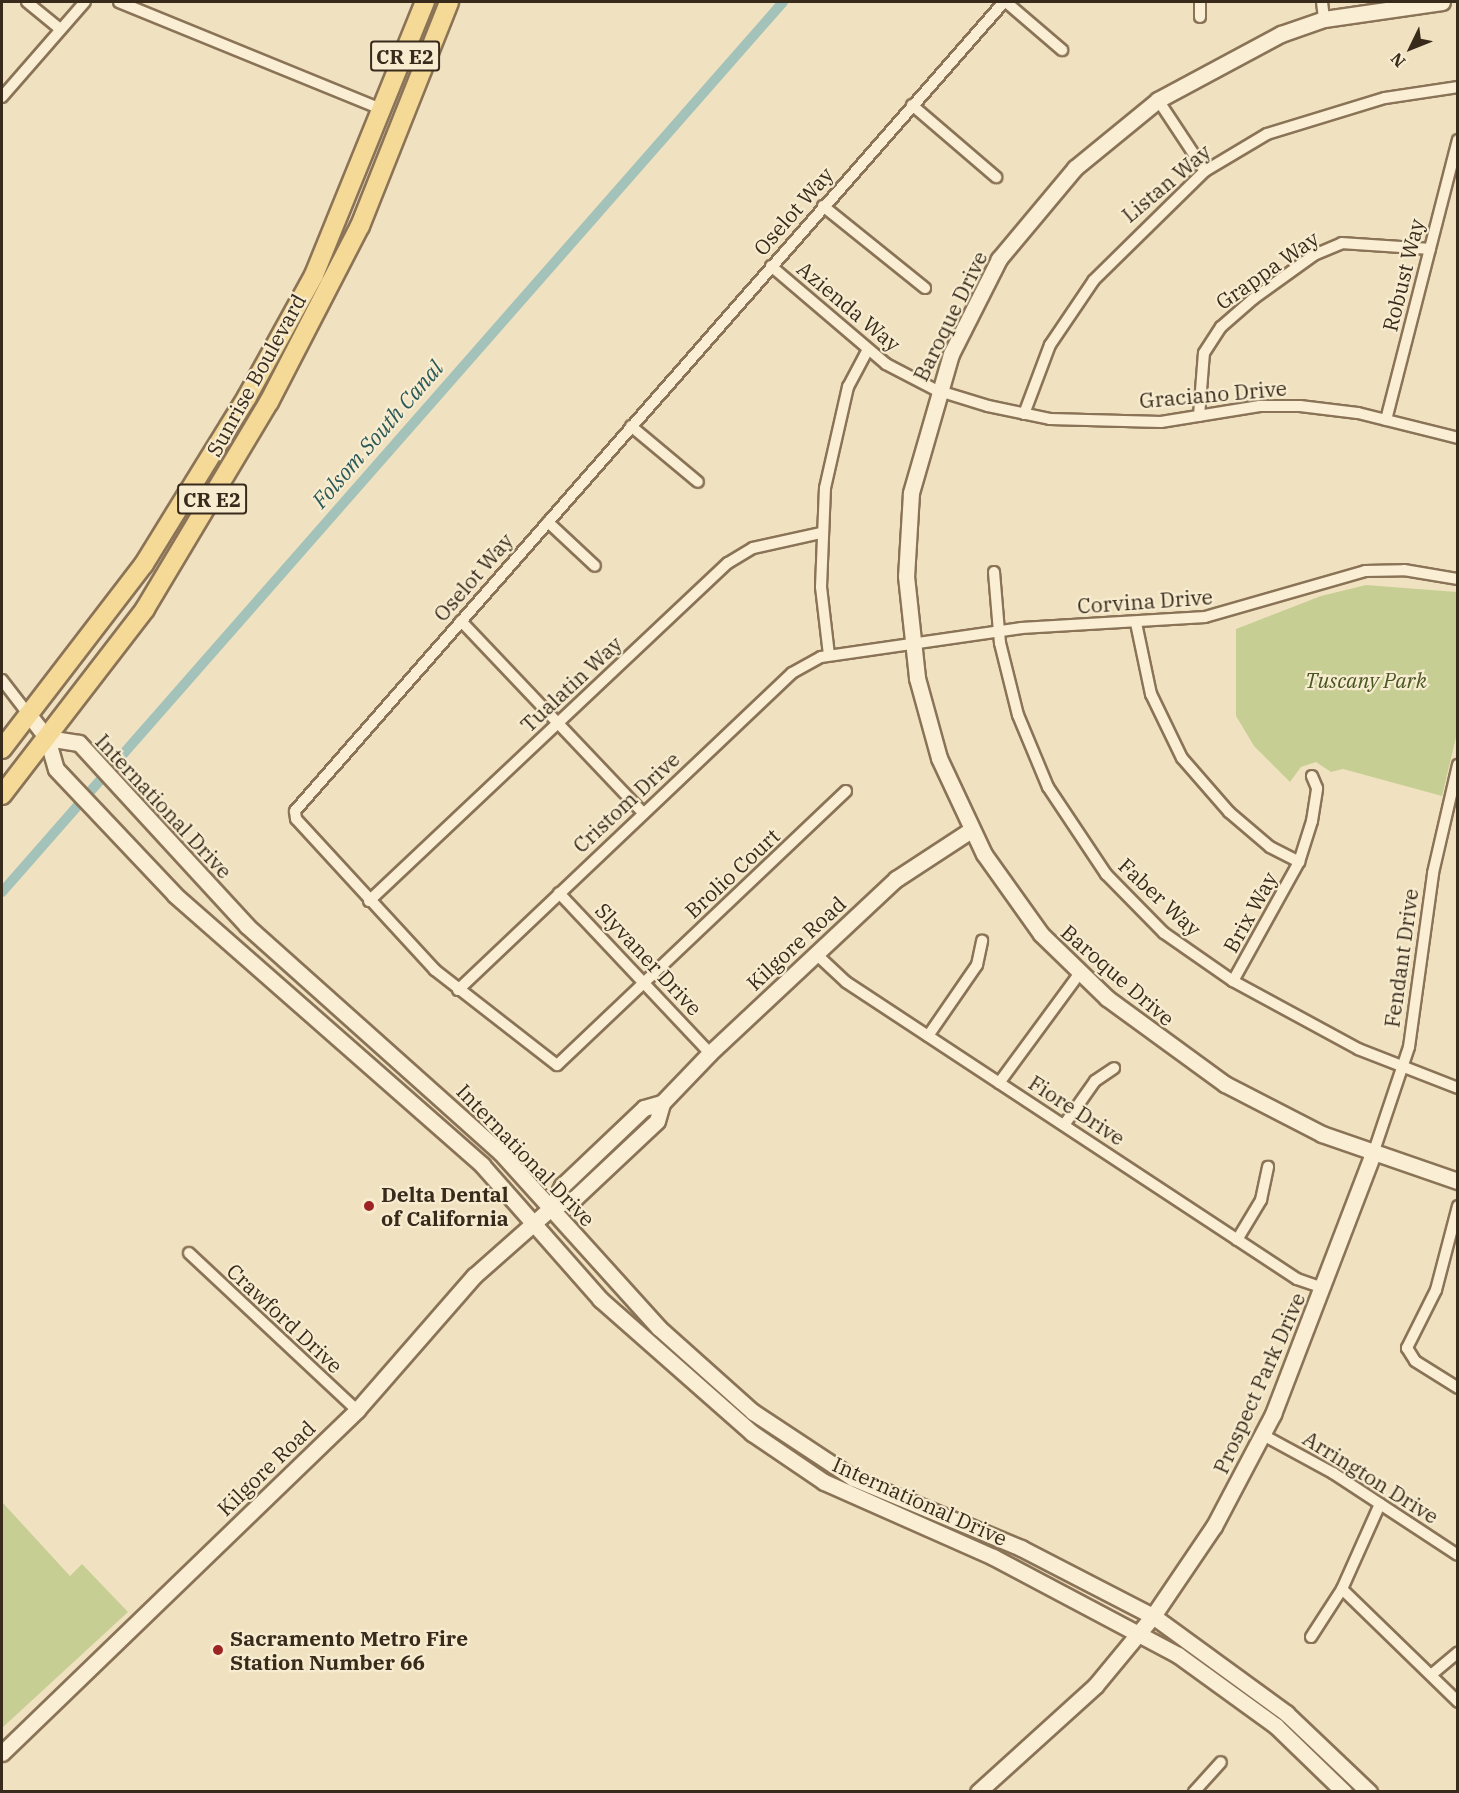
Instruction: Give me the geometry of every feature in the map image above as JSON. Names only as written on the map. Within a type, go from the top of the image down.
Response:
[{"type":"main road","name":"Sunrise Boulevard","points":[[2,749],[97,630],[196,484],[314,274],[427,2]]},
{"type":"main road","points":[[407,111],[404,97],[432,20],[427,2]]},
{"type":"main road","name":"Sunrise Boulevard","points":[[2,795],[97,677],[181,550],[269,402],[351,244],[407,111],[448,2]]},
{"type":"main road","points":[[351,244],[348,228],[391,130],[384,110]]},
{"type":"street","points":[[27,2],[60,29]]},
{"type":"street","points":[[2,97],[85,2]]},
{"type":"street","points":[[119,2],[384,110]]},
{"type":"street","points":[[1005,2],[1062,50]]},
{"type":"street","name":"Oselot Way","points":[[644,983],[557,1065],[458,990],[369,901],[296,819],[295,810],[823,206],[1005,2]]},
{"type":"street","points":[[1200,2],[1200,17]]},
{"type":"street","points":[[1322,2],[1324,19]]},
{"type":"street","name":"Baroque Drive","points":[[1442,2],[1324,19],[1230,58],[1158,100],[1075,168],[1012,241],[981,292],[936,390],[911,493],[906,576],[911,643],[936,748],[971,830],[1023,912],[1079,974],[1149,1033],[1225,1084],[1373,1154],[1458,1181]]},
{"type":"street","name":"Listan Way","points":[[1024,414],[1050,345],[1094,280],[1205,171],[1267,134],[1385,98],[1458,87]]},
{"type":"street","points":[[1158,100],[1205,171]]},
{"type":"street","points":[[912,105],[996,177]]},
{"type":"street","name":"Robust Way","points":[[1386,420],[1458,140]]},
{"type":"street","points":[[823,206],[925,288]]},
{"type":"street","name":"Grappa Way","points":[[1199,416],[1204,353],[1221,327],[1252,299],[1314,255],[1342,243],[1430,249]]},
{"type":"street","name":"Azienda Way","points":[[771,266],[867,352],[936,390]]},
{"type":"street","points":[[829,655],[821,533],[841,411],[867,352]]},
{"type":"street","name":"Graciano Drive","points":[[936,390],[1024,414],[1161,422],[1300,406],[1386,420],[1458,438]]},
{"type":"street","points":[[632,426],[698,482]]},
{"type":"street","points":[[548,522],[595,566]]},
{"type":"street","name":"Tualatin Way","points":[[369,901],[728,563],[753,548],[821,533]]},
{"type":"street","name":"Corvina Drive","points":[[829,655],[999,631],[1136,623],[1232,613],[1328,578],[1365,571],[1404,570],[1458,579]]},
{"type":"street","name":"Faber Way","points":[[994,572],[999,631],[1031,752],[1077,836],[1164,933],[1233,981],[1404,1069],[1458,1088]]},
{"type":"street","points":[[460,621],[643,813]]},
{"type":"street","points":[[1136,623],[1151,694],[1182,758],[1229,812],[1270,847],[1299,862]]},
{"type":"street","name":"Cristom Drive","points":[[458,990],[792,673],[829,655]]},
{"type":"street","points":[[2,680],[47,738]]},
{"type":"street","name":"International Drive","points":[[1344,1791],[1276,1726],[1178,1655],[993,1557],[824,1482],[726,1412],[600,1299],[482,1165],[243,957],[119,837],[56,769],[47,738],[79,744],[247,926],[471,1124],[552,1207],[689,1358],[810,1451],[883,1493],[1021,1548],[1153,1616],[1286,1713],[1369,1791]]},
{"type":"street","name":"Fendant Drive","points":[[1373,1154],[1404,1069],[1433,873],[1458,765]]},
{"type":"street","name":"Brix Way","points":[[1233,981],[1299,862],[1312,821],[1317,788],[1312,776]]},
{"type":"street","name":"Brolio Court","points":[[644,983],[846,791]]},
{"type":"street","name":"Kilgore Road","points":[[2,1753],[357,1410],[474,1276],[552,1207],[575,1198],[657,1121],[662,1103],[710,1053],[896,879],[971,830]]},
{"type":"street","name":"Slyvaner Drive","points":[[559,893],[710,1053]]},
{"type":"street","points":[[928,1035],[977,964],[982,941]]},
{"type":"street","name":"Fiore Drive","points":[[815,953],[846,982],[1237,1240],[1297,1279],[1323,1288]]},
{"type":"street","points":[[999,1083],[1079,974]]},
{"type":"street","points":[[1064,1125],[1095,1081],[1113,1068]]},
{"type":"street","name":"Prospect Park Drive","points":[[978,1791],[1063,1719],[1139,1634],[1214,1526],[1263,1436],[1323,1288],[1373,1154]]},
{"type":"street","points":[[1237,1240],[1261,1200],[1268,1167]]},
{"type":"street","points":[[1458,1206],[1436,1290],[1407,1348],[1415,1361],[1458,1388]]},
{"type":"street","name":"Crawford Drive","points":[[189,1253],[357,1410]]},
{"type":"street","points":[[726,1412],[786,1447],[810,1451]]},
{"type":"street","name":"Arrington Drive","points":[[1263,1436],[1380,1504],[1458,1555]]},
{"type":"street","points":[[790,1459],[815,1465],[862,1491],[883,1493]]},
{"type":"street","points":[[1311,1637],[1342,1589],[1380,1504]]},
{"type":"street","points":[[1342,1589],[1458,1702]]},
{"type":"street","points":[[1431,1674],[1458,1652]]},
{"type":"street","points":[[1194,1791],[1221,1762]]},
{"type":"green space","name":"Tuscany Park","points":[[1366,585],[1457,592],[1457,733],[1442,796],[1343,769],[1331,772],[1316,762],[1301,767],[1290,782],[1254,746],[1236,716],[1236,629],[1321,596]]},
{"type":"green space","points":[[2,1502],[70,1576],[82,1564],[128,1612],[2,1728]]},
{"type":"waterway","name":"Folsom South Canal","points":[[2,892],[783,2]]},
{"type":"place","name":"Delta Dental of California","points":[[369,1206]]},
{"type":"place","name":"Sacramento Metro Fire Station Number 66","points":[[218,1650]]}]
